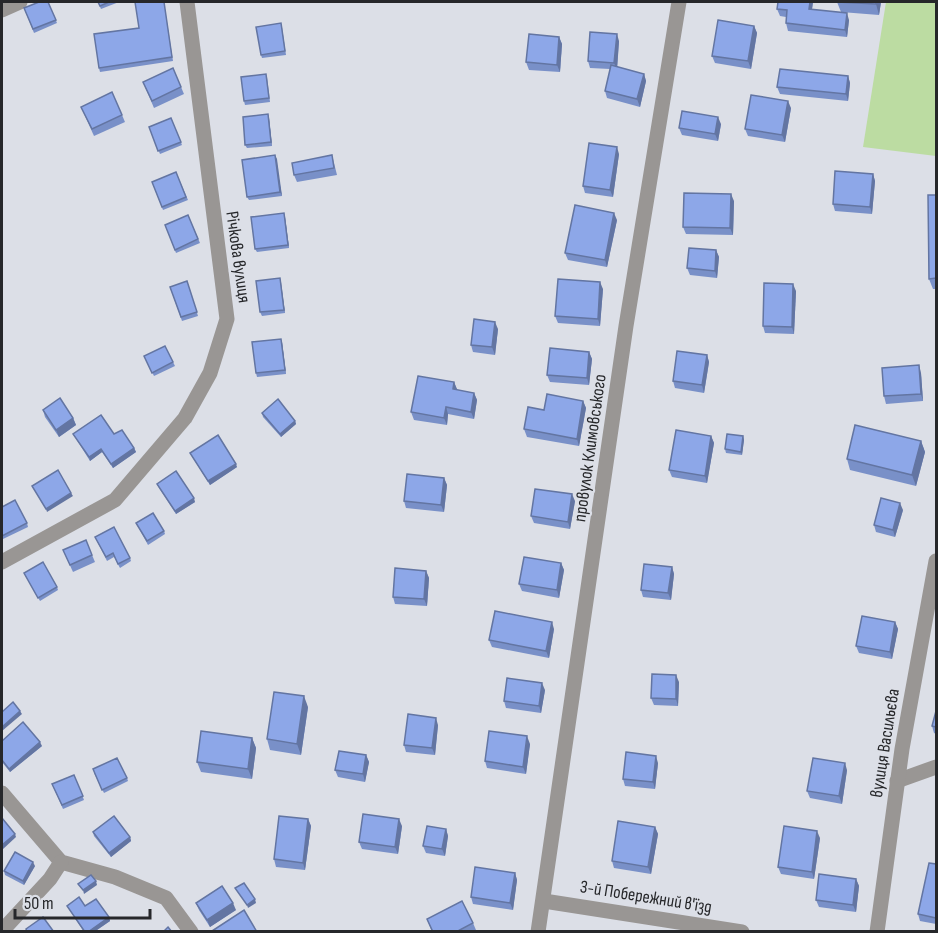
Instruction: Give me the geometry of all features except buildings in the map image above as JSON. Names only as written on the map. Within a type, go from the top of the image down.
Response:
[{"type":"street","points":[[2,10],[20,2]]},
{"type":"street","name":"Річкова вулиця","points":[[2,562],[115,500],[184,418],[210,373],[227,319],[187,2]]},
{"type":"street","name":"провулок Климовського","points":[[538,932],[628,314],[679,2]]},
{"type":"street","name":"вулиця Васильєва","points":[[877,932],[897,781],[936,561]]},
{"type":"street","points":[[897,781],[936,767]]},
{"type":"street","points":[[2,793],[61,862],[115,877],[166,898],[191,932]]},
{"type":"street","points":[[2,931],[50,879],[61,862]]},
{"type":"street","name":"3-й Побережний в'їзд","points":[[544,901],[742,932]]},
{"type":"green space","points":[[886,2],[936,2],[936,156],[863,147]]}]
